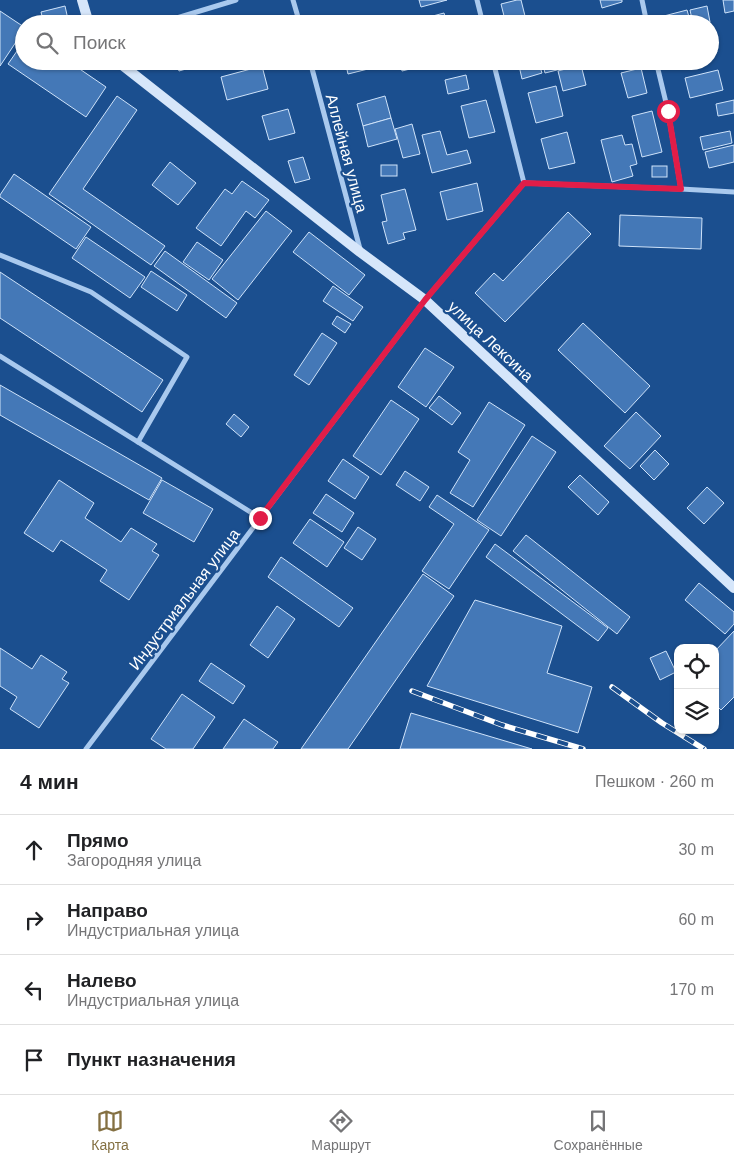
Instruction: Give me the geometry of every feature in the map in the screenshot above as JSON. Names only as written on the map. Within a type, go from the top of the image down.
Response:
[{"type":"street","points":[[82,0],[86,15]]},
{"type":"street","points":[[187,15],[236,0]]},
{"type":"street","points":[[293,0],[297,15]]},
{"type":"street","points":[[477,0],[481,15]]},
{"type":"street","points":[[642,0],[645,15]]},
{"type":"street","name":"улица Лексина","points":[[128,70],[360,252],[425,300],[734,588]]},
{"type":"street","name":"Аллейная улица","points":[[312,70],[360,252]]},
{"type":"street","points":[[495,70],[524,183],[734,192]]},
{"type":"street","points":[[658,70],[668,111],[681,189]]},
{"type":"street","name":"Индустриальная улица","points":[[86,749],[425,300],[524,183]]},
{"type":"street","points":[[0,255],[91,292],[187,357],[138,442]]},
{"type":"street","points":[[0,356],[260,518]]},
{"type":"building","points":[[419,0],[447,0],[421,7]]},
{"type":"building","points":[[521,0],[525,15],[504,15],[501,4]]},
{"type":"building","points":[[600,0],[622,0],[622,2],[602,8]]},
{"type":"building","points":[[723,0],[734,0],[734,11],[725,13]]},
{"type":"building","points":[[65,6],[67,15],[42,15],[41,12]]},
{"type":"building","points":[[707,6],[709,15],[691,15],[690,10]]},
{"type":"building","points":[[687,10],[688,15],[668,15]]},
{"type":"building","points":[[0,11],[15,21],[15,44],[0,66]]},
{"type":"building","points":[[15,54],[15,69],[8,64]]},
{"type":"building","points":[[17,70],[81,70],[106,87],[86,117]]},
{"type":"building","points":[[247,70],[263,70],[268,89],[227,100],[221,77]]},
{"type":"building","points":[[347,70],[364,70],[348,74]]},
{"type":"building","points":[[520,70],[541,70],[542,73],[522,79]]},
{"type":"building","points":[[544,70],[557,70],[545,73]]},
{"type":"building","points":[[582,70],[586,85],[563,91],[558,71]]},
{"type":"building","points":[[641,70],[647,93],[628,98],[621,73]]},
{"type":"building","points":[[718,70],[723,90],[690,98],[685,78]]},
{"type":"building","points":[[466,75],[469,89],[448,94],[445,80]]},
{"type":"building","points":[[556,86],[563,116],[536,123],[528,93]]},
{"type":"building","points":[[117,96],[137,110],[83,189],[165,246],[151,265],[49,194]]},
{"type":"building","points":[[385,96],[391,118],[363,126],[357,104]]},
{"type":"building","points":[[486,100],[495,132],[469,138],[461,106]]},
{"type":"building","points":[[734,100],[734,113],[718,116],[716,104]]},
{"type":"building","points":[[288,109],[295,133],[269,140],[262,116]]},
{"type":"building","points":[[652,111],[662,152],[642,157],[632,116]]},
{"type":"building","points":[[391,118],[397,139],[368,147],[363,126]]},
{"type":"building","points":[[412,124],[420,154],[403,158],[395,129]]},
{"type":"building","points":[[440,131],[447,155],[467,150],[471,163],[432,173],[422,135]]},
{"type":"building","points":[[730,131],[732,143],[703,150],[700,137]]},
{"type":"building","points":[[567,132],[575,163],[549,169],[541,139]]},
{"type":"building","points":[[622,135],[625,145],[632,144],[637,164],[630,166],[633,176],[612,182],[601,140]]},
{"type":"building","points":[[734,145],[734,162],[709,168],[705,152]]},
{"type":"building","points":[[303,157],[310,179],[295,183],[288,161]]},
{"type":"building","points":[[170,162],[196,183],[178,205],[152,185]]},
{"type":"building","points":[[381,165],[397,165],[397,176],[381,176]]},
{"type":"building","points":[[652,166],[667,166],[667,177],[652,177]]},
{"type":"building","points":[[14,174],[91,227],[76,249],[0,197]]},
{"type":"building","points":[[242,181],[269,200],[255,218],[246,211],[221,246],[196,228],[225,189],[232,194]]},
{"type":"building","points":[[477,183],[483,211],[447,220],[440,192]]},
{"type":"building","points":[[405,189],[416,230],[403,233],[405,239],[388,244],[382,222],[387,221],[381,195]]},
{"type":"building","points":[[266,211],[292,231],[238,300],[212,279]]},
{"type":"building","points":[[568,212],[591,234],[505,322],[475,293],[494,273],[503,281]]},
{"type":"building","points":[[620,215],[702,218],[701,249],[619,246]]},
{"type":"building","points":[[309,232],[365,275],[349,295],[293,252]]},
{"type":"building","points":[[86,237],[145,277],[130,298],[72,258]]},
{"type":"building","points":[[197,242],[223,260],[209,280],[183,262]]},
{"type":"building","points":[[165,251],[237,303],[226,318],[154,266]]},
{"type":"building","points":[[151,271],[187,295],[177,311],[141,287]]},
{"type":"building","points":[[0,272],[163,380],[142,412],[0,318]]},
{"type":"building","points":[[333,286],[363,307],[353,321],[323,301]]},
{"type":"building","points":[[337,316],[351,324],[345,333],[332,324]]},
{"type":"building","points":[[583,323],[650,386],[625,413],[558,350]]},
{"type":"building","points":[[322,333],[337,343],[309,385],[294,375]]},
{"type":"building","points":[[425,348],[454,367],[426,407],[398,387]]},
{"type":"building","points":[[0,385],[162,478],[149,500],[0,415]]},
{"type":"building","points":[[439,396],[461,413],[452,425],[429,408]]},
{"type":"building","points":[[391,400],[419,419],[381,475],[353,456]]},
{"type":"building","points":[[489,402],[525,425],[473,507],[450,493],[470,460],[458,452]]},
{"type":"building","points":[[636,412],[661,436],[630,469],[604,446]]},
{"type":"building","points":[[234,414],[249,427],[241,437],[226,424]]},
{"type":"building","points":[[532,436],[556,452],[501,536],[477,520]]},
{"type":"building","points":[[655,450],[669,464],[654,480],[640,466]]},
{"type":"building","points":[[343,459],[369,477],[355,499],[328,481]]},
{"type":"building","points":[[405,471],[429,487],[420,501],[396,485]]},
{"type":"building","points":[[580,475],[609,502],[598,515],[568,487]]},
{"type":"building","points":[[59,480],[94,503],[85,518],[121,542],[131,528],[157,544],[152,551],[159,555],[129,600],[100,581],[107,570],[61,540],[53,552],[24,533]]},
{"type":"building","points":[[162,480],[213,509],[194,542],[143,513]]},
{"type":"building","points":[[707,487],[724,503],[704,524],[687,508]]},
{"type":"building","points":[[326,494],[354,513],[342,532],[313,513]]},
{"type":"building","points":[[437,495],[489,530],[449,589],[422,571],[454,524],[429,507]]},
{"type":"building","points":[[310,519],[344,542],[327,567],[293,543]]},
{"type":"building","points":[[358,527],[376,539],[362,560],[344,548]]},
{"type":"building","points":[[526,535],[630,617],[617,634],[513,551]]},
{"type":"building","points":[[495,544],[608,628],[598,641],[486,557]]},
{"type":"building","points":[[281,557],[353,608],[339,627],[268,577]]},
{"type":"building","points":[[423,574],[454,596],[348,749],[301,749]]},
{"type":"building","points":[[699,583],[734,612],[734,624],[725,634],[685,600]]},
{"type":"building","points":[[475,600],[562,626],[547,673],[592,687],[578,733],[427,686]]},
{"type":"building","points":[[277,606],[295,619],[268,658],[250,645]]},
{"type":"building","points":[[734,631],[734,697],[721,710],[719,708],[719,647]]},
{"type":"building","points":[[0,648],[32,669],[41,655],[67,672],[62,679],[69,683],[39,728],[10,709],[17,697],[0,686]]},
{"type":"building","points":[[666,651],[674,668],[674,673],[660,680],[650,658]]},
{"type":"building","points":[[211,663],[245,686],[233,704],[199,681]]},
{"type":"building","points":[[182,694],[215,717],[193,749],[166,749],[151,739]]},
{"type":"building","points":[[411,713],[532,749],[400,749]]},
{"type":"building","points":[[244,719],[278,742],[273,749],[223,749]]},
{"type":"railway","points":[[612,687],[662,723],[704,749]]},
{"type":"railway","points":[[412,691],[502,725],[583,749]]},
{"type":"route","points":[[260,518],[425,300],[524,183],[681,189],[668,111]]}]
